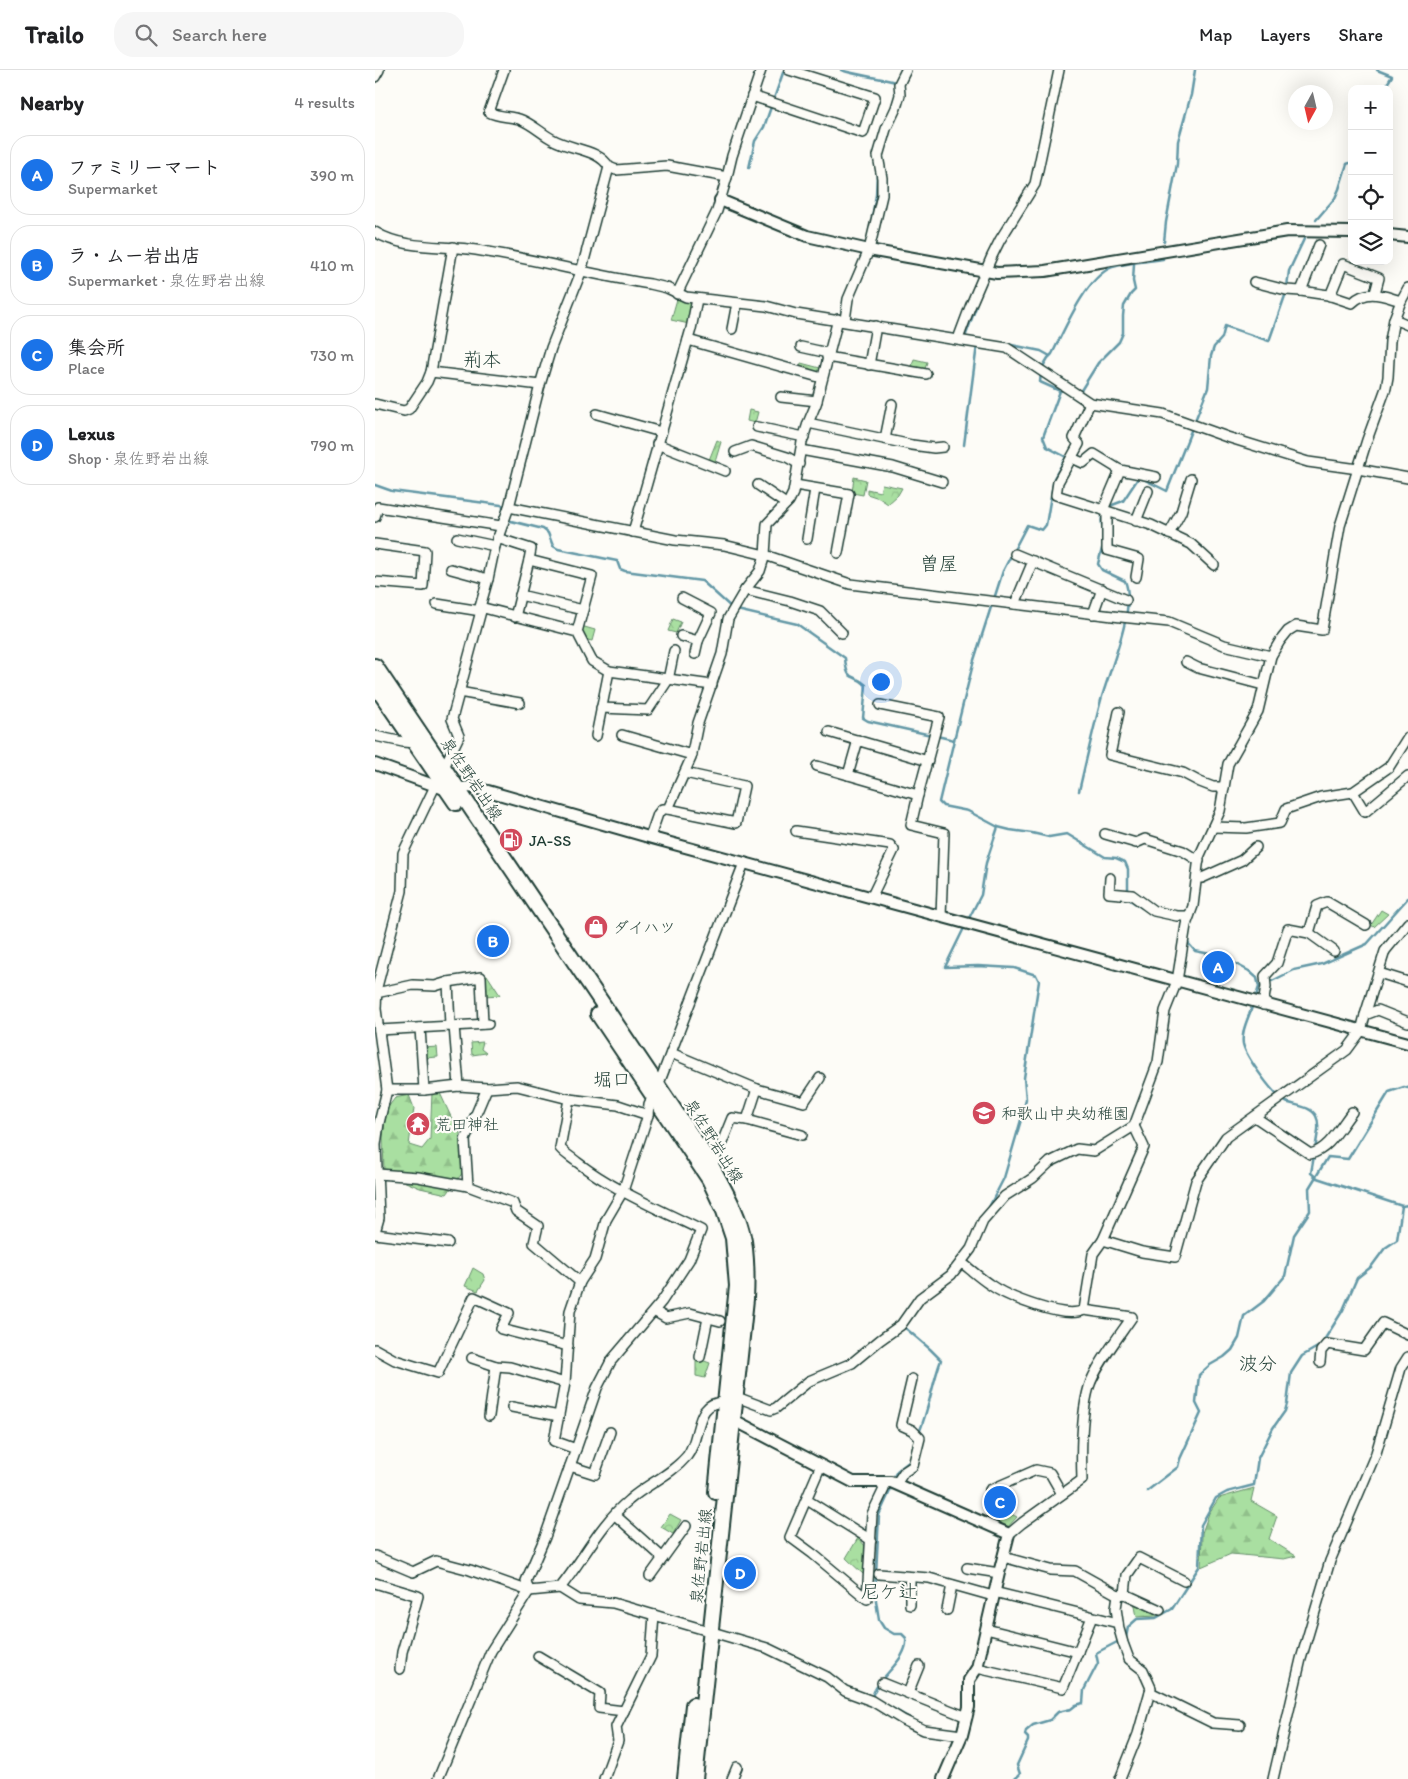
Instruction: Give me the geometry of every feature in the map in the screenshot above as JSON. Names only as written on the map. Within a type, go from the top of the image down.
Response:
[{"type":"main road","name":"泉佐野岩出線","points":[[375,666],[444,782]]},
{"type":"main road","name":"泉佐野岩出線","points":[[375,685],[444,782],[656,1092],[709,1179],[724,1211],[733,1238],[737,1286],[730,1409]]},
{"type":"main road","name":"泉佐野岩出線","points":[[656,1092],[710,1162],[734,1209],[743,1240],[747,1270],[746,1299],[730,1409],[706,1630],[685,1779]]},
{"type":"main road","name":"泉佐野岩出線","points":[[695,1779],[706,1630]]},
{"type":"street","points":[[375,77],[379,70]]},
{"type":"street","points":[[448,1243],[375,1233],[379,1218],[376,1145],[379,1103],[387,1090],[375,1009],[378,970],[402,891],[403,853],[444,782],[459,736],[452,719],[496,542],[551,348],[581,272],[609,167],[605,159],[597,154],[568,147],[519,119],[496,116],[489,112],[505,70]]},
{"type":"street","points":[[677,294],[721,200],[730,160],[761,70]]},
{"type":"street","points":[[752,96],[863,132],[875,97],[789,70]]},
{"type":"street","points":[[668,809],[692,755],[698,723],[722,654],[732,613],[745,590],[760,571],[765,555],[767,524],[789,501],[795,486],[803,436],[817,400],[827,355],[869,250],[882,195],[882,178],[878,156],[886,129],[897,108],[899,84],[907,70]]},
{"type":"street","points":[[959,340],[970,307],[1000,240],[1035,184],[1059,70]]},
{"type":"street","points":[[609,167],[617,170],[677,166],[727,177]]},
{"type":"street","points":[[721,200],[807,236],[869,250],[985,271],[1010,273],[1045,271],[1287,231],[1348,232]]},
{"type":"street","points":[[375,232],[394,240],[422,245],[477,250],[667,288],[677,294],[697,298],[765,306],[796,314],[1007,348],[1090,403],[1163,414],[1227,437],[1308,462],[1408,478]]},
{"type":"street","points":[[1393,235],[1408,237]]},
{"type":"street","points":[[1301,291],[1319,245]]},
{"type":"street","points":[[375,404],[404,411],[409,409],[427,382],[431,372],[453,247]]},
{"type":"street","points":[[1330,296],[1343,264],[1379,278],[1375,294]]},
{"type":"street","points":[[1254,282],[1286,290],[1330,296],[1352,303],[1359,296],[1375,294],[1401,301]]},
{"type":"street","points":[[730,1409],[742,1399],[771,1410],[809,1381],[852,1364],[901,1325],[920,1298],[951,1275],[971,1249],[983,1221],[1005,1196],[1033,1178],[1050,1162],[1077,1149],[1095,1151],[1134,1126],[1158,1062],[1165,1011],[1177,981],[1188,920],[1193,906],[1199,860],[1220,811],[1228,764],[1258,711],[1271,656],[1288,631],[1296,626],[1322,630],[1340,526],[1386,388],[1389,377],[1390,340],[1394,319],[1408,288]]},
{"type":"street","points":[[633,532],[697,298]]},
{"type":"street","points":[[732,329],[737,303]]},
{"type":"street","points":[[1394,319],[1408,326]]},
{"type":"street","points":[[869,365],[876,326]]},
{"type":"street","points":[[687,340],[822,378]]},
{"type":"street","points":[[801,347],[869,365],[926,374]]},
{"type":"street","points":[[431,372],[540,385]]},
{"type":"street","points":[[781,397],[817,400]]},
{"type":"street","points":[[1090,403],[1074,438],[1079,444],[1058,482],[1056,495],[1151,525],[1191,544],[1214,565]]},
{"type":"street","points":[[885,439],[892,404]]},
{"type":"street","points":[[597,414],[661,432]]},
{"type":"street","points":[[808,423],[935,448],[943,447]]},
{"type":"street","points":[[757,427],[803,436]]},
{"type":"street","points":[[657,444],[725,471]]},
{"type":"street","points":[[735,452],[751,446],[787,457],[799,464]]},
{"type":"street","points":[[801,450],[893,467],[942,482]]},
{"type":"street","points":[[1072,458],[1083,463],[1094,454],[1120,470],[1156,477]]},
{"type":"street","points":[[1120,470],[1105,511],[1107,550],[1139,559],[1136,577]]},
{"type":"street","points":[[1169,534],[1181,512],[1191,479]]},
{"type":"street","points":[[758,484],[786,504]]},
{"type":"street","points":[[795,486],[849,494],[838,553]]},
{"type":"street","points":[[807,539],[815,489]]},
{"type":"street","points":[[1136,521],[1148,491]]},
{"type":"street","points":[[375,517],[376,507],[504,517],[633,532],[675,540],[724,544],[765,555],[850,584],[1169,622],[1224,645],[1271,656]]},
{"type":"street","points":[[457,538],[496,542],[531,549],[515,617]]},
{"type":"street","points":[[375,544],[425,551],[423,586],[375,582]]},
{"type":"street","points":[[1015,554],[1126,600]]},
{"type":"street","points":[[529,560],[592,576],[577,632],[593,661],[609,671],[668,680],[712,684]]},
{"type":"street","points":[[1015,604],[1033,561]]},
{"type":"street","points":[[451,569],[488,579]]},
{"type":"street","points":[[745,590],[790,600],[820,612],[842,633]]},
{"type":"street","points":[[1093,614],[1102,590]]},
{"type":"street","points":[[520,595],[583,610]]},
{"type":"street","points":[[681,598],[711,613],[732,613]]},
{"type":"street","points":[[437,604],[480,609],[577,632]]},
{"type":"street","points":[[695,654],[698,641],[711,613]]},
{"type":"street","points":[[681,636],[698,641]]},
{"type":"street","points":[[601,708],[648,710],[668,680],[673,651]]},
{"type":"street","points":[[1186,662],[1198,668],[1263,685]]},
{"type":"street","points":[[596,736],[609,671]]},
{"type":"street","points":[[459,692],[519,703]]},
{"type":"street","points":[[880,705],[939,717],[911,826],[944,833],[941,917]]},
{"type":"street","points":[[1119,712],[1110,755],[1183,773],[1213,787],[1224,786]]},
{"type":"street","points":[[829,732],[928,761]]},
{"type":"street","points":[[622,735],[692,755]]},
{"type":"street","points":[[375,736],[415,743]]},
{"type":"street","points":[[1213,827],[1246,828],[1280,823],[1286,810],[1321,797],[1353,792],[1389,767],[1408,737]]},
{"type":"street","points":[[848,775],[858,740]]},
{"type":"street","points":[[375,764],[488,791],[871,898],[1408,1043]]},
{"type":"street","points":[[817,766],[918,795]]},
{"type":"street","points":[[650,837],[658,814],[662,809],[736,823],[744,786],[685,773]]},
{"type":"street","points":[[1353,792],[1365,812],[1408,776]]},
{"type":"street","points":[[796,831],[890,845],[894,850],[871,898]]},
{"type":"street","points":[[1105,834],[1136,843],[1145,839],[1183,851],[1199,860]]},
{"type":"street","points":[[1197,878],[1202,878],[1242,860],[1256,848]]},
{"type":"street","points":[[576,1449],[554,1441],[565,1383],[570,1311],[580,1282],[595,1259],[605,1220],[623,1191],[649,1104],[656,1092],[744,863]]},
{"type":"street","points":[[1110,878],[1109,893],[1131,895],[1154,911],[1188,920]]},
{"type":"street","points":[[1309,933],[1317,906],[1327,902],[1366,925]]},
{"type":"street","points":[[1103,1240],[1142,1252],[1175,1257],[1196,1182],[1226,1137],[1347,1050],[1361,1031],[1385,950],[1408,924]]},
{"type":"street","points":[[1263,1005],[1266,987],[1265,976],[1277,963],[1288,929],[1309,933],[1334,952]]},
{"type":"street","points":[[1379,973],[1408,982]]},
{"type":"street","points":[[376,993],[413,985],[435,986],[447,982],[481,977],[485,1024],[379,1030]]},
{"type":"street","points":[[447,982],[459,1086]]},
{"type":"street","points":[[1365,1015],[1378,1010],[1408,1022]]},
{"type":"street","points":[[420,1028],[424,1090]]},
{"type":"street","points":[[671,1053],[757,1089],[803,1102],[820,1078]]},
{"type":"street","points":[[387,1090],[424,1090],[459,1086],[487,1088],[517,1086],[569,1099],[617,1106],[647,1115]]},
{"type":"street","points":[[468,1186],[465,1140],[487,1088]]},
{"type":"street","points":[[747,1120],[757,1089]]},
{"type":"street","points":[[529,1590],[526,1581],[545,1537],[597,1388],[611,1361],[662,1301],[689,1260],[701,1230],[623,1191],[588,1171],[566,1155],[559,1148],[569,1099]]},
{"type":"street","points":[[1255,1117],[1310,1154],[1319,1152],[1330,1142],[1352,1112]]},
{"type":"street","points":[[710,1162],[715,1160],[733,1118],[802,1135]]},
{"type":"street","points":[[1085,1310],[1093,1254],[1103,1240],[1144,1147],[1134,1126]]},
{"type":"street","points":[[377,1175],[418,1177],[468,1186],[513,1203],[516,1211],[538,1226],[534,1243],[580,1282]]},
{"type":"street","points":[[943,1779],[962,1735],[967,1717],[969,1680],[977,1668],[1009,1534],[1082,1480],[1081,1449],[1089,1386],[1132,1317],[1085,1310],[1078,1313],[1059,1312],[1015,1298],[989,1285],[961,1262]]},
{"type":"street","points":[[375,1349],[395,1360],[438,1373],[474,1297],[509,1313],[501,1329],[569,1346]]},
{"type":"street","points":[[654,1311],[666,1318],[690,1313],[720,1321]]},
{"type":"street","points":[[700,1357],[708,1318]]},
{"type":"street","points":[[1320,1362],[1321,1351],[1327,1344],[1364,1350],[1383,1323],[1408,1334]]},
{"type":"street","points":[[1273,1779],[1301,1659],[1331,1561],[1376,1453],[1401,1368],[1408,1357]]},
{"type":"street","points":[[472,1358],[565,1383]]},
{"type":"street","points":[[489,1416],[496,1366]]},
{"type":"street","points":[[896,1484],[905,1472],[913,1466],[920,1438],[912,1430],[901,1425],[911,1379]]},
{"type":"street","points":[[560,1588],[603,1528],[628,1500],[673,1469],[687,1455],[697,1438],[701,1417],[706,1408],[717,1402],[821,1465],[853,1482],[891,1482],[1009,1534]]},
{"type":"street","points":[[513,1407],[559,1416]]},
{"type":"street","points":[[570,1466],[595,1474],[610,1432]]},
{"type":"street","points":[[821,1465],[790,1537],[867,1599],[873,1514],[884,1489],[879,1482]]},
{"type":"street","points":[[990,1490],[1036,1470],[1050,1473],[1062,1494]]},
{"type":"street","points":[[807,1500],[871,1540]]},
{"type":"street","points":[[615,1515],[663,1558]]},
{"type":"street","points":[[650,1576],[686,1526]]},
{"type":"street","points":[[375,1556],[413,1572],[436,1561],[470,1570],[529,1590],[560,1588],[579,1600],[613,1603],[767,1648],[827,1677],[845,1691],[872,1701],[923,1730],[962,1735]]},
{"type":"street","points":[[1003,1558],[1051,1570],[1075,1571],[1121,1594],[1160,1610]]},
{"type":"street","points":[[1120,1779],[1139,1734],[1151,1688],[1143,1670],[1129,1659],[1123,1643],[1116,1608],[1127,1575],[1139,1558],[1184,1581]]},
{"type":"street","points":[[967,1568],[999,1573]]},
{"type":"street","points":[[879,1574],[929,1578],[1118,1623]]},
{"type":"street","points":[[910,1577],[910,1605]]},
{"type":"street","points":[[375,1583],[418,1596],[402,1652],[400,1669]]},
{"type":"street","points":[[947,1610],[952,1585]]},
{"type":"street","points":[[438,1779],[491,1651],[529,1590]]},
{"type":"street","points":[[604,1779],[618,1741],[616,1727],[651,1656],[654,1615]]},
{"type":"street","points":[[977,1668],[1063,1688],[1092,1617]]},
{"type":"street","points":[[986,1629],[1078,1652]]},
{"type":"street","points":[[538,1656],[600,1693],[599,1708],[624,1711]]},
{"type":"street","points":[[908,1693],[919,1666]]},
{"type":"street","points":[[882,1683],[967,1717]]},
{"type":"street","points":[[1150,1692],[1213,1723],[1240,1725]]},
{"type":"street","points":[[732,1779],[737,1767]]},
{"type":"green space","points":[[677,299],[694,304],[689,324],[671,320]]},
{"type":"green space","points":[[914,359],[927,362],[925,369],[912,366]]},
{"type":"green space","points":[[801,363],[820,368],[819,374],[800,369]]},
{"type":"green space","points":[[749,410],[758,412],[755,423],[747,421]]},
{"type":"green space","points":[[717,440],[721,442],[715,462],[709,460]]},
{"type":"green space","points":[[854,477],[866,480],[863,495],[852,493]]},
{"type":"green space","points":[[882,484],[902,488],[898,495],[888,504],[879,498],[867,494],[867,489],[880,492]]},
{"type":"green space","points":[[673,619],[681,622],[676,633],[668,631]]},
{"type":"green space","points":[[581,626],[595,630],[592,641],[583,639],[580,634]]},
{"type":"green space","points":[[1381,910],[1388,914],[1374,927],[1371,925]]},
{"type":"green space","points":[[483,975],[487,975],[500,995],[484,996]]},
{"type":"green space","points":[[483,1042],[481,1049],[486,1053],[472,1055],[471,1043]]},
{"type":"green space","points":[[437,1047],[438,1057],[425,1058],[424,1048]]},
{"type":"green space","points":[[432,1093],[440,1093],[460,1133],[463,1172],[447,1194],[420,1188],[384,1173],[383,1137],[386,1110],[395,1098],[409,1095],[414,1108],[409,1145],[422,1149],[430,1139]]},
{"type":"green space","points":[[473,1268],[483,1274],[485,1280],[478,1291],[465,1286]]},
{"type":"green space","points":[[696,1358],[710,1363],[705,1378],[696,1376]]},
{"type":"green space","points":[[1254,1488],[1251,1501],[1277,1516],[1269,1539],[1296,1556],[1284,1559],[1231,1554],[1201,1567],[1202,1533],[1209,1513],[1219,1498]]},
{"type":"green space","points":[[999,1508],[1017,1517],[1006,1529],[992,1522]]},
{"type":"green space","points":[[670,1514],[681,1520],[673,1534],[661,1527]]},
{"type":"green space","points":[[858,1538],[867,1548],[864,1575],[846,1558]]},
{"type":"green space","points":[[1134,1601],[1158,1613],[1157,1616],[1137,1617]]},
{"type":"waterway","points":[[749,168],[755,141],[764,127],[784,70]]},
{"type":"waterway","points":[[841,70],[896,82]]},
{"type":"waterway","points":[[1164,242],[1177,164],[1178,141],[1191,95],[1195,70]]},
{"type":"waterway","points":[[1377,70],[1392,76],[1386,85]]},
{"type":"waterway","points":[[1041,135],[1042,126]]},
{"type":"waterway","points":[[1316,220],[1335,198],[1348,164]]},
{"type":"waterway","points":[[870,228],[876,195],[877,172]]},
{"type":"waterway","points":[[1287,287],[1289,271],[1305,237]]},
{"type":"waterway","points":[[1042,368],[1052,354],[1084,294],[1101,274],[1115,266],[1163,259],[1163,257]]},
{"type":"waterway","points":[[1078,392],[1080,392],[1098,363],[1119,342],[1123,333],[1124,306],[1135,290],[1133,281],[1134,264]]},
{"type":"waterway","points":[[1107,507],[1123,501],[1139,477],[1167,491],[1208,388],[1211,356],[1214,347],[1222,338],[1225,326],[1269,341],[1286,293]]},
{"type":"waterway","points":[[964,340],[976,307],[972,305]]},
{"type":"waterway","points":[[841,314],[843,306]]},
{"type":"waterway","points":[[1007,344],[1041,351],[1050,356]]},
{"type":"waterway","points":[[964,445],[977,345]]},
{"type":"waterway","points":[[1041,373],[1040,382],[1060,391]]},
{"type":"waterway","points":[[994,599],[1003,571],[1027,525],[1042,530],[1046,525],[1054,478],[1066,457],[1047,447],[1043,437],[1060,391],[1065,390]]},
{"type":"waterway","points":[[375,485],[392,491],[501,505],[503,506],[503,514]]},
{"type":"waterway","points":[[1079,791],[1101,700],[1121,640],[1127,607],[1128,593],[1125,581],[1102,570],[1098,564],[1104,539],[1102,521],[1104,512]]},
{"type":"waterway","points":[[507,520],[543,529],[548,533],[553,546],[558,549],[617,561],[620,569],[625,571],[702,581],[732,608]]},
{"type":"waterway","points":[[954,740],[974,660],[992,604]]},
{"type":"waterway","points":[[737,610],[797,624],[845,658],[849,674],[866,685],[863,718],[868,721],[931,735]]},
{"type":"waterway","points":[[937,736],[954,740],[939,802],[943,806],[968,811],[998,827],[1010,830],[1049,837],[1067,834],[1105,857],[1116,858],[1125,862],[1128,869],[1128,892]]},
{"type":"waterway","points":[[967,922],[981,895],[986,863],[998,827]]},
{"type":"waterway","points":[[1129,897],[1130,900],[1142,908]]},
{"type":"waterway","points":[[1272,981],[1294,970],[1322,964],[1367,944],[1408,898]]},
{"type":"waterway","points":[[965,926],[945,967],[1014,968],[1036,975],[1039,981],[1024,1078],[1026,1099],[1023,1113],[1004,1178],[987,1211]]},
{"type":"waterway","points":[[1188,941],[1195,951],[1221,956],[1249,971],[1257,978],[1259,987],[1256,996]]},
{"type":"waterway","points":[[1252,1007],[1243,1034],[1245,1050],[1261,1076],[1281,1098],[1286,1102],[1307,1108],[1314,1113],[1318,1128],[1315,1150]]},
{"type":"waterway","points":[[1147,1491],[1178,1467],[1201,1413],[1196,1403],[1199,1375],[1232,1350],[1239,1338],[1244,1316],[1264,1301],[1285,1276],[1294,1235],[1310,1211],[1309,1188],[1328,1157],[1348,1159],[1389,1092],[1404,1087],[1408,1088]]},
{"type":"waterway","points":[[1314,1156],[1311,1173],[1317,1178],[1402,1206],[1408,1205]]},
{"type":"waterway","points":[[1128,1644],[1126,1638],[1128,1627],[1137,1619],[1156,1618],[1172,1609],[1199,1567],[1201,1525],[1216,1498],[1227,1492],[1254,1485],[1258,1458],[1273,1428],[1285,1411],[1291,1373],[1302,1356],[1321,1345],[1343,1310],[1357,1278],[1371,1267],[1385,1248],[1397,1240],[1402,1206]]},
{"type":"waterway","points":[[971,1239],[976,1228]]},
{"type":"waterway","points":[[943,1276],[952,1268]]},
{"type":"waterway","points":[[903,1326],[941,1360],[919,1433]]},
{"type":"waterway","points":[[892,1480],[897,1471],[910,1461]]},
{"type":"waterway","points":[[872,1697],[880,1682],[903,1654],[906,1646],[906,1638],[902,1634],[894,1634],[884,1628],[879,1620],[875,1594],[879,1515],[891,1485]]},
{"type":"waterway","points":[[1015,1779],[1020,1774],[1017,1765],[1028,1741],[1025,1735],[1026,1731],[1033,1725],[1050,1720],[1058,1712],[1071,1709],[1083,1703],[1084,1690],[1098,1663],[1096,1653],[1121,1640]]},
{"type":"waterway","points":[[894,1709],[915,1721]]},
{"type":"place","name":"JA-SS","points":[[511,840]]},
{"type":"place","name":"ダイハツ","points":[[596,927]]},
{"type":"place","name":"ラ・ムー岩出店","points":[[493,941]]},
{"type":"place","name":"ファミリーマート","points":[[1218,967]]},
{"type":"place","name":"和歌山中央幼稚園","points":[[984,1113]]},
{"type":"place","name":"荒田神社","points":[[418,1124]]},
{"type":"place","name":"集会所","points":[[1000,1502]]},
{"type":"place","name":"Lexus","points":[[740,1573]]},
{"type":"district","name":"荊本","points":[[482,359]]},
{"type":"district","name":"曽屋","points":[[939,563]]},
{"type":"district","name":"堀口","points":[[612,1079]]},
{"type":"district","name":"波分","points":[[1258,1363]]},
{"type":"district","name":"尼ケ辻","points":[[889,1591]]}]
